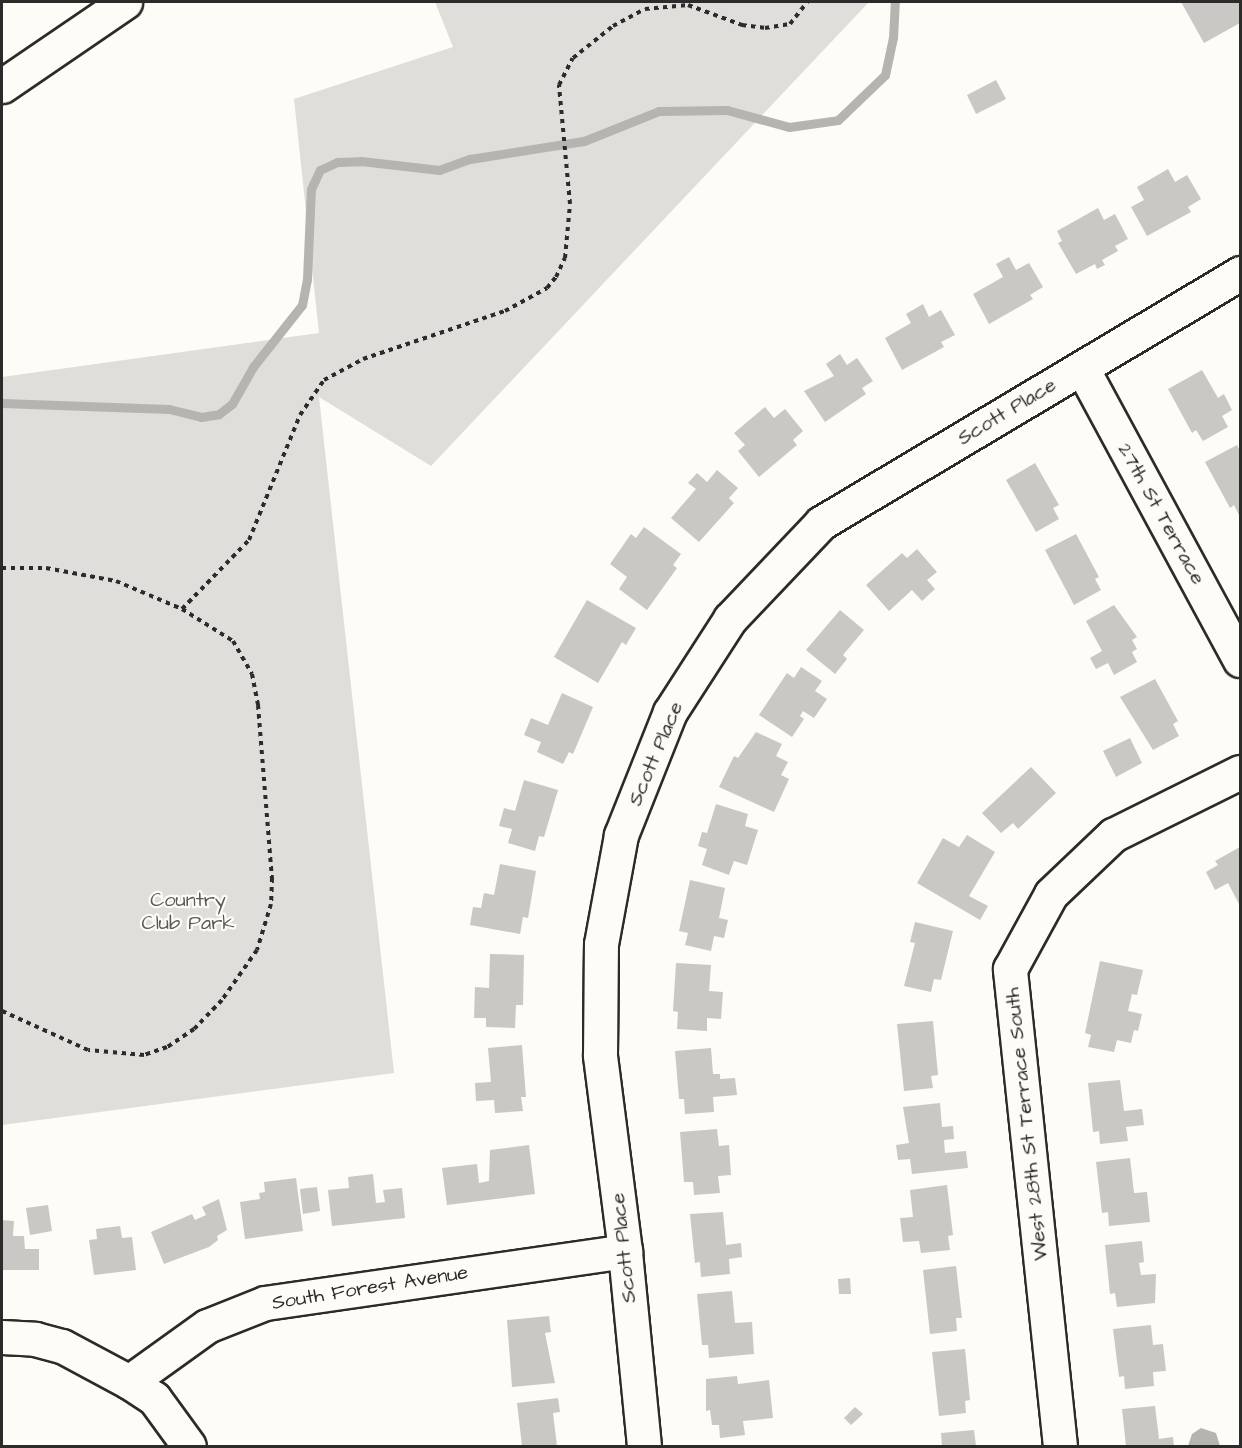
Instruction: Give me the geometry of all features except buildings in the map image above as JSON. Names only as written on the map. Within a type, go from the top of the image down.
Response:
[{"type":"street","points":[[2,86],[126,2]]},
{"type":"street","name":"Scott Place","points":[[644,1446],[626,1251],[600,1055],[601,944],[621,835],[670,712],[730,619],[821,524],[1240,273]]},
{"type":"street","name":"27th St Terrace","points":[[1082,368],[1240,660]]},
{"type":"street","name":"West 28th St Terrace South","points":[[1060,1446],[1011,969],[1051,894],[1113,835],[1240,772]]},
{"type":"street","name":"South Forest Avenue","points":[[129,1382],[207,1326],[265,1303],[626,1251]]},
{"type":"street","points":[[2,1337],[35,1339],[62,1346],[129,1382],[154,1398],[189,1446]]},
{"type":"path","points":[[182,609],[249,540],[300,415],[324,380],[363,358],[505,311],[547,288],[565,258],[568,242],[566,174],[559,84],[573,58],[613,26],[645,9],[688,5],[742,25],[765,28],[790,24],[807,2]]},
{"type":"path","points":[[2,568],[82,573],[116,580],[182,609],[233,641],[252,674],[268,790],[272,878],[271,904],[257,951],[222,1000],[194,1029],[167,1047],[144,1055],[88,1050],[2,1011]]},
{"type":"green space","name":"Country Club Park","points":[[435,2],[869,2],[431,466],[319,397],[394,1073],[2,1125],[2,377],[319,333],[294,99],[453,47]]},
{"type":"shaded area","points":[[1201,1428],[1216,1433],[1220,1446],[1188,1446],[1192,1434]]},
{"type":"waterway","points":[[2,403],[169,409],[201,417],[219,414],[232,404],[253,367],[302,305],[307,279],[311,189],[320,170],[337,162],[361,161],[439,170],[470,159],[584,141],[659,111],[727,110],[789,127],[838,120],[885,75],[893,38],[895,2]]}]
